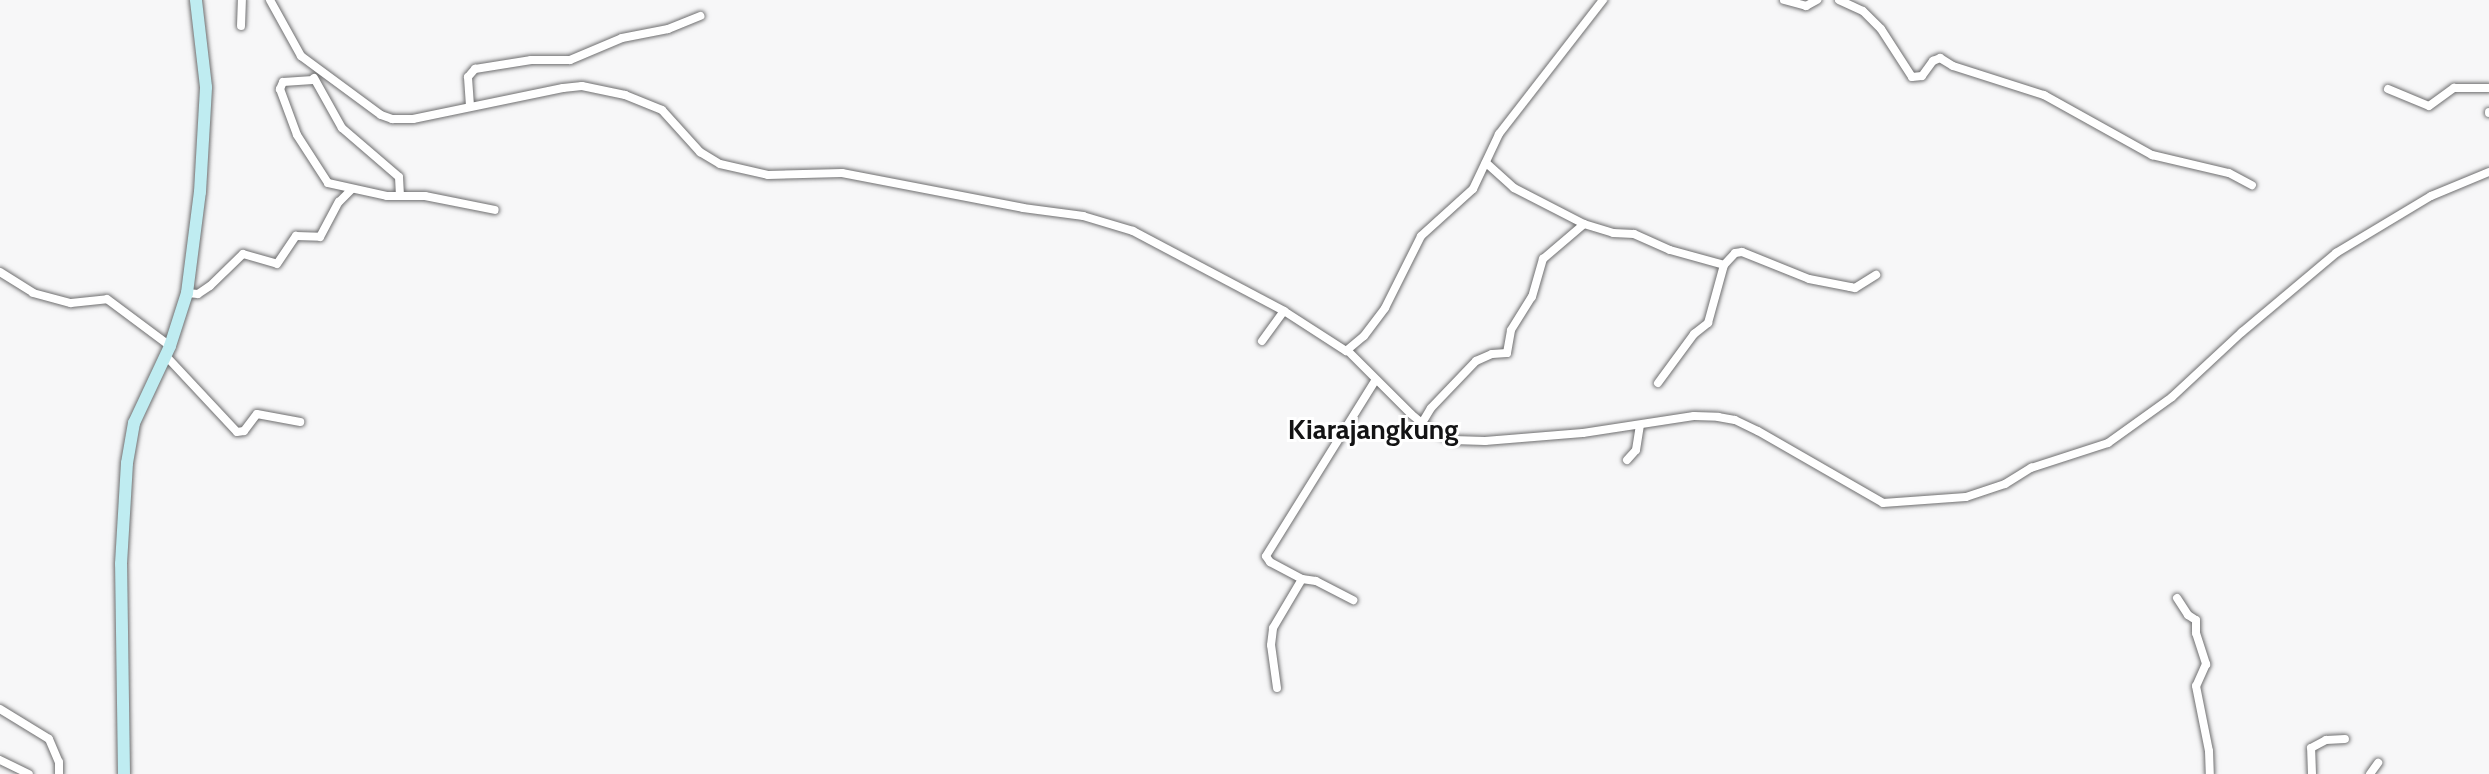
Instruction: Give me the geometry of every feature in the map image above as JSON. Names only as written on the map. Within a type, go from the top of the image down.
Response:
[{"type":"main road","points":[[124,774],[121,564],[132,428],[168,350],[187,293],[200,192],[206,87],[196,0]]},
{"type":"street","points":[[241,26],[242,0]]},
{"type":"street","points":[[270,0],[301,56],[381,115],[392,119],[413,119],[573,87],[625,95],[662,110],[700,152],[720,164],[768,175],[842,173],[1103,221],[1133,231],[1284,311],[1348,351],[1375,381],[1422,423],[1447,438],[1466,442],[1640,425],[1694,416],[1735,420],[1883,503],[1981,493],[2031,468],[2097,449],[2134,427],[2336,253],[2431,196],[2489,172]]},
{"type":"street","points":[[1784,0],[1809,6],[1817,0]]},
{"type":"street","points":[[1839,0],[1872,19],[1914,78],[1922,76],[1933,61],[1940,58],[1953,66],[2044,95],[2152,155],[2229,173],[2252,185]]},
{"type":"street","points":[[1348,351],[1385,308],[1421,236],[1465,198],[1499,134],[1600,1]]},
{"type":"street","points":[[470,106],[468,77],[475,69],[531,60],[570,60],[622,38],[668,29],[700,16]]},
{"type":"street","points":[[313,80],[317,70]]},
{"type":"street","points":[[313,80],[283,82],[282,96],[297,135],[328,183],[352,189],[425,196],[495,210]]},
{"type":"street","points":[[313,80],[342,128],[399,177],[400,195]]},
{"type":"street","points":[[2388,89],[2429,106],[2454,88],[2489,88]]},
{"type":"street","points":[[1486,163],[1514,188],[1584,224],[1613,233],[1634,234],[1670,250],[1724,265]]},
{"type":"street","points":[[187,293],[198,294],[210,286],[243,254],[275,264],[296,236],[319,238],[339,202],[352,189]]},
{"type":"street","points":[[1422,423],[1431,408],[1476,361],[1492,354],[1507,353],[1511,330],[1532,297],[1543,259],[1584,224]]},
{"type":"street","points":[[1658,383],[1694,334],[1708,323],[1724,265],[1735,253],[1742,252],[1809,279],[1855,288],[1876,275]]},
{"type":"street","points":[[0,272],[35,293],[71,303],[107,299],[168,350],[237,432],[244,431],[257,414],[300,422]]},
{"type":"street","points":[[1262,341],[1284,311]]},
{"type":"street","points":[[1353,600],[1316,581],[1302,579],[1268,561],[1266,556],[1375,381]]},
{"type":"street","points":[[1627,460],[1636,450],[1640,425]]},
{"type":"street","points":[[1277,688],[1271,645],[1273,628],[1302,579]]},
{"type":"street","points":[[2177,598],[2188,615],[2196,620],[2196,633],[2206,664],[2196,686],[2209,751],[2210,774]]},
{"type":"street","points":[[0,709],[49,739],[59,762],[59,774]]},
{"type":"street","points":[[2302,773],[2313,774],[2311,748],[2326,740],[2345,739]]},
{"type":"street","points":[[0,760],[29,774]]},
{"type":"street","points":[[2370,774],[2378,763]]},
{"type":"district","name":"Kiarajangkung","points":[[1373,429]]}]
